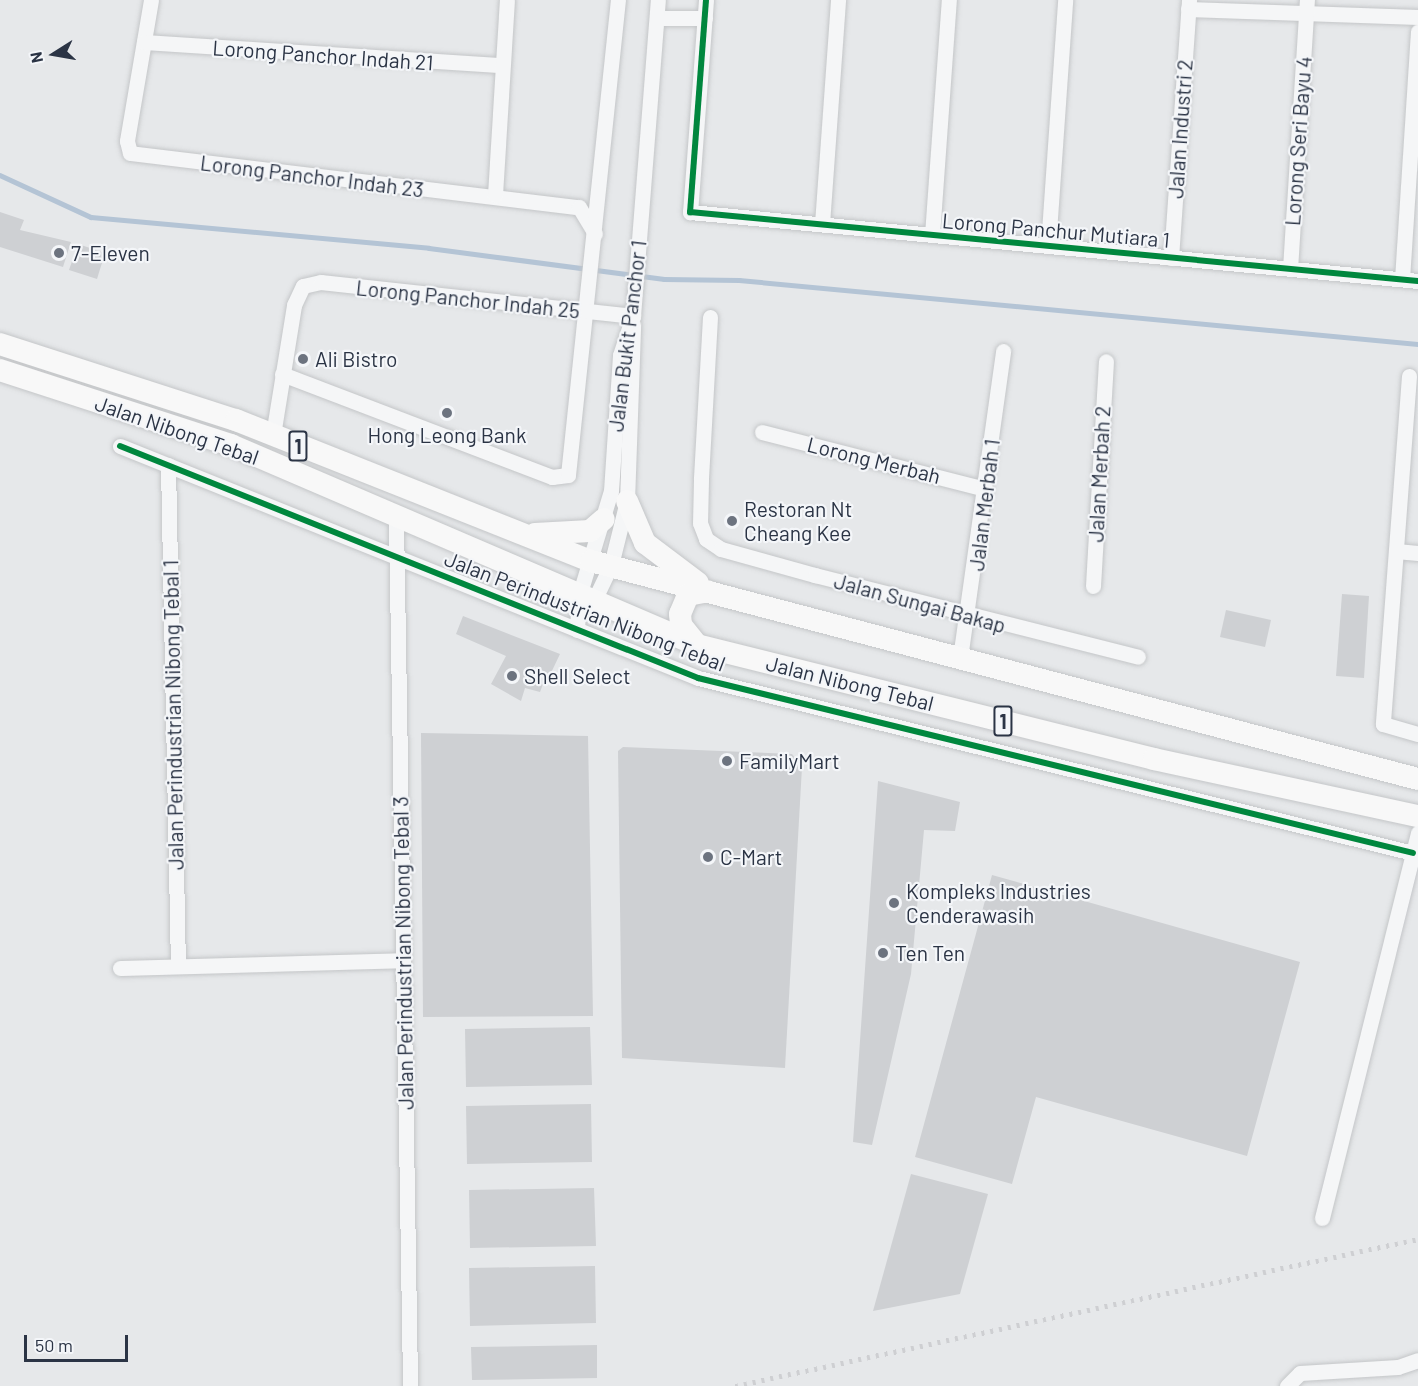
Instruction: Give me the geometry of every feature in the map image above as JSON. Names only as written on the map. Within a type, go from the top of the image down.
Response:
[{"type":"highway","name":"Jalan Nibong Tebal","points":[[0,344],[273,435],[509,533],[601,563],[1418,779]]},
{"type":"highway","name":"Jalan Nibong Tebal","points":[[0,370],[231,446],[396,519],[697,645],[1155,759],[1418,816]]},
{"type":"highway","points":[[627,501],[645,543],[708,591]]},
{"type":"highway","points":[[509,533],[570,535],[590,531],[604,519]]},
{"type":"highway","points":[[697,645],[681,625],[680,614],[688,596],[708,591]]},
{"type":"street","points":[[144,42],[151,0]]},
{"type":"street","points":[[495,195],[507,0]]},
{"type":"street","name":"Jalan Bukit Panchor 1","points":[[282,374],[552,477],[562,478],[572,470],[618,0]]},
{"type":"street","name":"Jalan Bukit Panchor 1","points":[[578,630],[601,563],[604,519],[611,490],[620,355],[633,316],[658,0]]},
{"type":"street","points":[[657,18],[705,18],[706,0]]},
{"type":"street","points":[[822,224],[838,0]]},
{"type":"street","points":[[932,235],[949,0]]},
{"type":"street","points":[[1048,246],[1065,0]]},
{"type":"street","points":[[1188,5],[1306,7],[1418,17]]},
{"type":"street","name":"Jalan Industri 2","points":[[1172,258],[1188,5]]},
{"type":"street","name":"Lorong Seri Bayu 4","points":[[1290,269],[1306,7]]},
{"type":"street","name":"Lorong Panchur Mutiara 1","points":[[705,18],[690,212],[1418,281]]},
{"type":"street","points":[[1402,279],[1418,32]]},
{"type":"street","name":"Lorong Panchor Indah 21","points":[[144,42],[502,65]]},
{"type":"street","name":"Lorong Panchor Indah 23","points":[[144,42],[126,141],[130,153],[495,195],[579,207],[596,234]]},
{"type":"street","name":"Lorong Panchor Indah 25","points":[[282,374],[303,286],[321,282],[588,306],[633,316]]},
{"type":"street","points":[[601,563],[627,501],[636,355],[633,316]]},
{"type":"street","name":"Jalan Sungai Bakap","points":[[710,316],[700,480],[700,523],[706,539],[721,549],[969,617],[1138,657]]},
{"type":"street","name":"Jalan Merbah 1","points":[[960,658],[969,617],[1003,351]]},
{"type":"street","name":"Jalan Merbah 2","points":[[1093,586],[1106,361]]},
{"type":"street","points":[[273,435],[282,374]]},
{"type":"street","points":[[1409,376],[1411,436],[1396,551],[1383,724],[1418,734]]},
{"type":"street","name":"Lorong Merbah","points":[[762,432],[986,489]]},
{"type":"street","name":"Jalan Perindustrian Nibong Tebal","points":[[120,446],[397,554],[698,678],[1413,853]]},
{"type":"street","name":"Jalan Perindustrian Nibong Tebal 1","points":[[168,465],[178,966]]},
{"type":"street","name":"Jalan Perindustrian Nibong Tebal 3","points":[[396,519],[411,1386]]},
{"type":"street","points":[[1396,551],[1418,552]]},
{"type":"street","points":[[1322,1218],[1418,833]]},
{"type":"street","points":[[120,968],[404,960]]},
{"type":"street","points":[[1287,1386],[1300,1373],[1398,1367],[1418,1360]]},
{"type":"building","points":[[0,212],[24,220],[20,230],[71,242],[63,267],[0,247]]},
{"type":"building","points":[[78,244],[105,253],[97,279],[69,270]]},
{"type":"building","points":[[1342,594],[1369,596],[1364,678],[1336,676]]},
{"type":"building","points":[[1226,610],[1271,620],[1265,647],[1220,637]]},
{"type":"building","points":[[463,616],[560,654],[550,675],[534,666],[529,674],[545,679],[540,692],[525,688],[521,701],[491,684],[506,656],[456,634]]},
{"type":"building","points":[[421,733],[588,736],[593,1016],[423,1017]]},
{"type":"building","name":"C-Mart","points":[[623,747],[792,754],[802,767],[785,1068],[622,1058],[618,751]]},
{"type":"building","name":"Kompleks Industries Cenderawasih","points":[[878,781],[960,802],[955,831],[924,830],[911,974],[872,1145],[853,1142]]},
{"type":"building","points":[[992,875],[1300,962],[1247,1156],[1036,1097],[1012,1184],[915,1157]]},
{"type":"building","points":[[590,1027],[592,1085],[466,1087],[465,1029]]},
{"type":"building","points":[[591,1104],[592,1162],[467,1164],[466,1106]]},
{"type":"building","points":[[911,1174],[988,1194],[960,1294],[873,1311]]},
{"type":"building","points":[[594,1188],[596,1246],[470,1248],[469,1190]]},
{"type":"building","points":[[595,1266],[596,1323],[470,1326],[469,1268]]},
{"type":"building","points":[[597,1345],[597,1378],[472,1380],[471,1347]]},
{"type":"waterway","points":[[0,175],[91,217],[429,248],[664,279],[739,280],[1418,344]]},
{"type":"railway","points":[[735,1386],[1418,1239]]},
{"type":"cycle path","points":[[706,0],[690,212],[1418,281]]},
{"type":"cycle path","points":[[120,446],[698,678],[1413,853]]},
{"type":"place","name":"7-Eleven","points":[[59,253]]},
{"type":"place","name":"Ali Bistro","points":[[303,359]]},
{"type":"place","name":"Hong Leong Bank","points":[[447,413]]},
{"type":"place","name":"Restoran Nt Cheang Kee","points":[[732,521]]},
{"type":"place","name":"Shell Select","points":[[512,676]]},
{"type":"place","name":"FamilyMart","points":[[727,761]]},
{"type":"place","name":"C-Mart","points":[[708,857]]},
{"type":"place","name":"Kompleks Industries Cenderawasih","points":[[894,903]]},
{"type":"place","name":"Ten Ten","points":[[883,953]]}]
